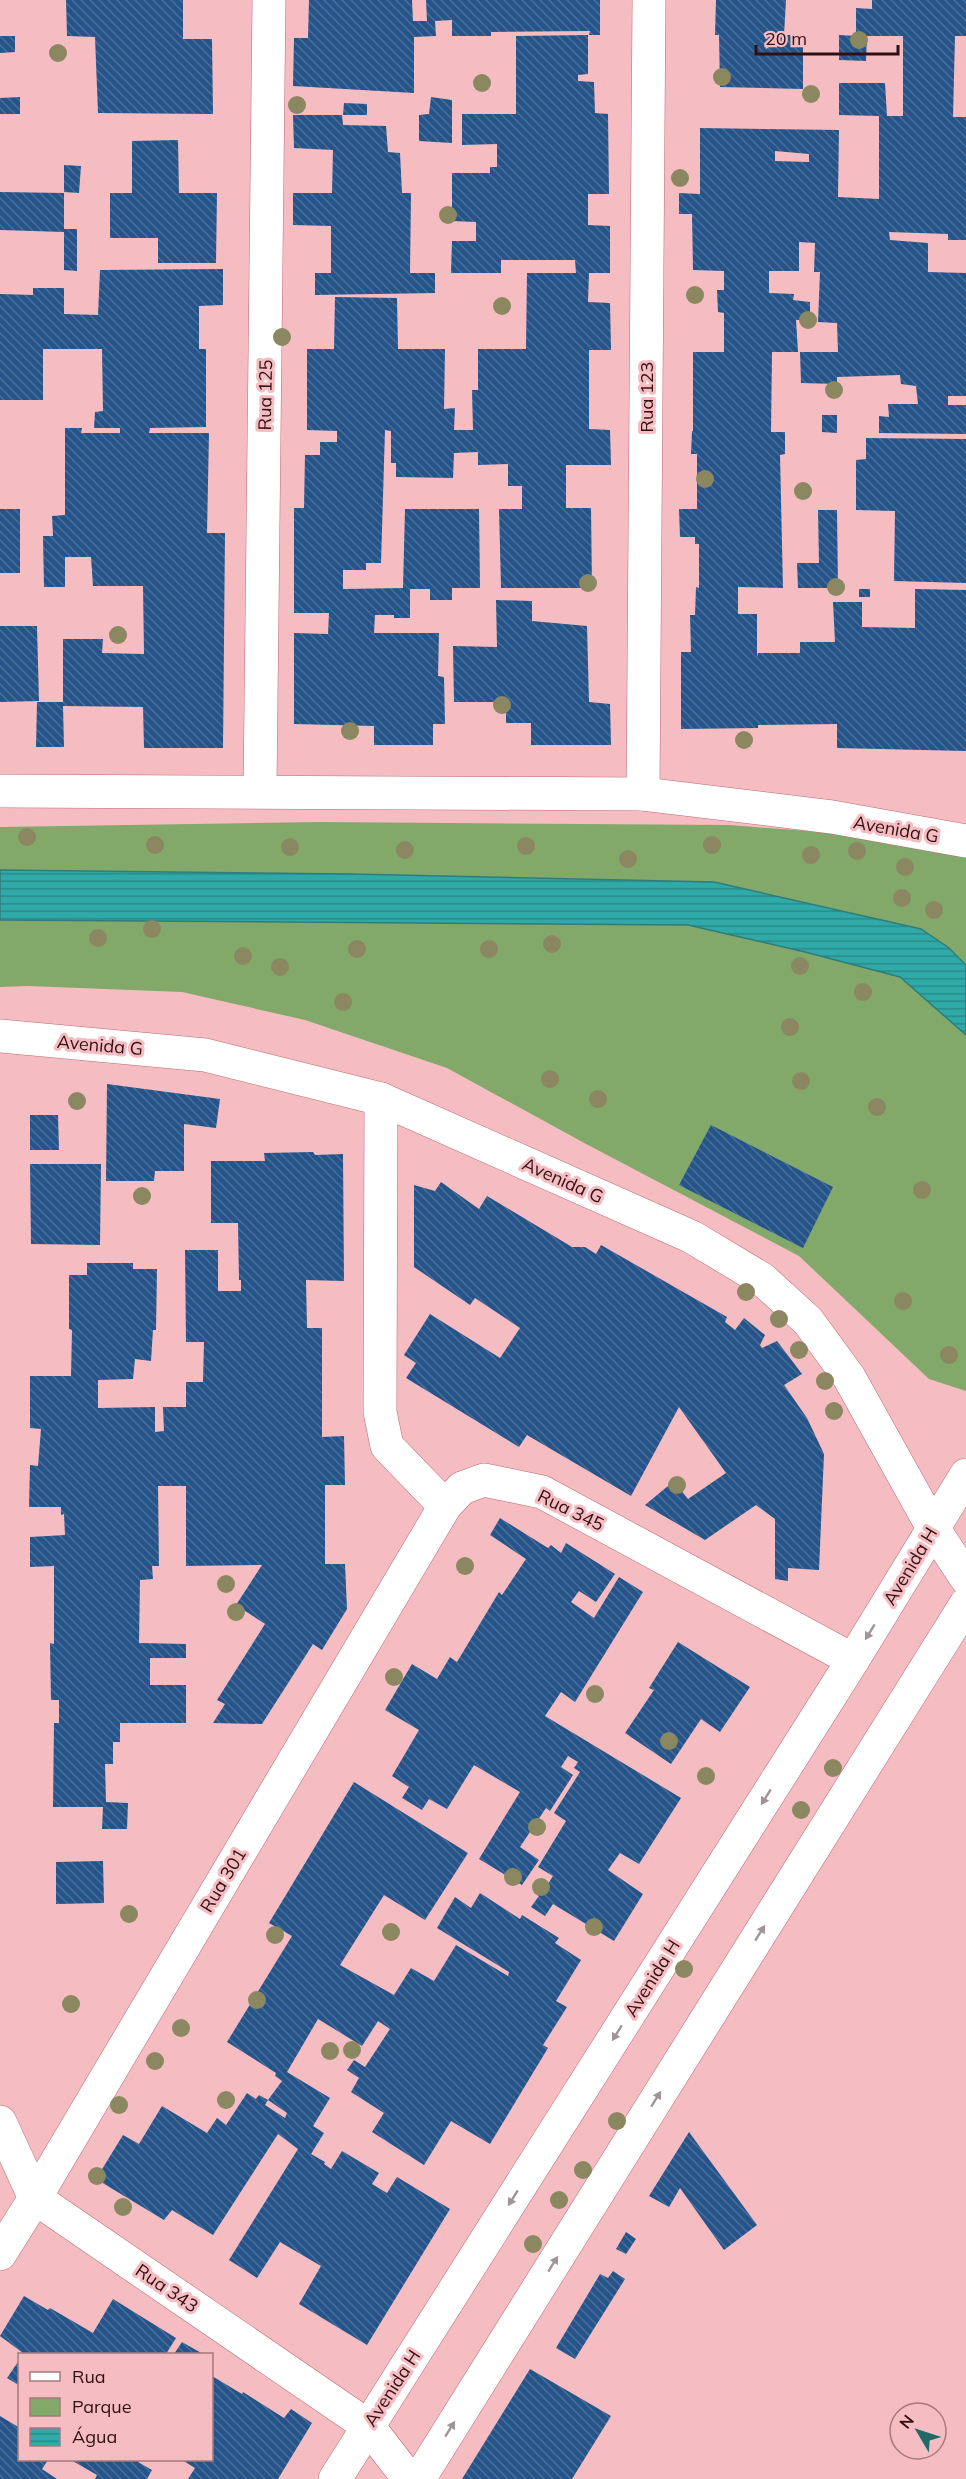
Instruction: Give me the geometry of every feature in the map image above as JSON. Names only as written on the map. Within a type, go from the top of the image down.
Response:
[{"type":"street","name":"Rua 125","points":[[260,791],[269,0]]},
{"type":"street","name":"Rua 123","points":[[643,794],[649,0]]},
{"type":"street","name":"Avenida G","points":[[0,791],[643,794],[832,817],[966,841]]},
{"type":"street","name":"Avenida G","points":[[0,1036],[205,1054],[381,1100],[692,1237],[762,1279],[808,1321],[849,1377],[933,1528],[966,1578]]},
{"type":"street","points":[[381,1100],[380,1412],[387,1446],[445,1506]]},
{"type":"street","name":"Avenida H","points":[[335,2479],[853,1660],[966,1474]]},
{"type":"street","name":"Rua 345","points":[[445,1506],[462,1488],[484,1480],[542,1492],[853,1660]]},
{"type":"street","name":"Rua 301","points":[[0,2254],[445,1506]]},
{"type":"street","points":[[419,2479],[966,1604]]},
{"type":"street","points":[[0,2122],[35,2198]]},
{"type":"street","name":"Rua 343","points":[[35,2198],[368,2426],[409,2479]]},
{"type":"green space","points":[[319,822],[730,825],[911,839],[966,855],[966,1391],[929,1379],[799,1256],[447,1068],[305,1020],[182,992],[0,987],[0,827]]},
{"type":"water","points":[[0,870],[351,874],[714,882],[921,929],[949,948],[966,965],[966,1035],[900,977],[688,925],[0,920]]},
{"type":"building","points":[[66,0],[183,0],[183,39],[212,39],[213,114],[98,113],[95,37],[67,36]]},
{"type":"building","points":[[309,0],[412,0],[413,21],[427,21],[426,0],[600,0],[600,35],[589,35],[590,31],[491,32],[491,36],[452,36],[452,20],[435,21],[436,36],[414,37],[414,93],[293,86],[294,38],[308,38]]},
{"type":"building","points":[[716,0],[786,0],[784,35],[803,35],[803,89],[720,87],[719,35],[715,35]]},
{"type":"building","points":[[872,0],[966,0],[966,36],[955,36],[953,117],[966,117],[966,240],[948,240],[948,234],[889,232],[890,240],[928,243],[928,272],[966,273],[966,396],[948,396],[948,405],[966,405],[966,434],[879,433],[879,416],[889,417],[888,404],[918,404],[916,386],[901,384],[900,375],[837,377],[837,384],[801,383],[800,352],[838,352],[837,323],[818,322],[820,272],[814,272],[815,243],[799,242],[799,271],[769,271],[769,293],[794,294],[793,300],[810,302],[810,320],[796,320],[798,352],[772,352],[771,432],[785,432],[785,454],[780,455],[783,588],[738,587],[738,614],[757,614],[757,657],[758,653],[800,653],[800,642],[835,642],[833,602],[862,602],[862,627],[915,628],[915,589],[966,590],[966,751],[837,748],[837,724],[681,729],[681,652],[691,652],[690,615],[695,615],[696,587],[699,588],[699,544],[695,544],[695,537],[680,537],[679,509],[697,509],[697,454],[691,454],[693,352],[724,352],[724,313],[718,312],[717,290],[724,290],[724,271],[693,270],[692,214],[679,214],[679,193],[700,194],[700,128],[839,130],[838,197],[879,199],[879,116],[839,115],[839,83],[885,83],[887,116],[903,116],[903,36],[867,36],[866,61],[839,60],[839,35],[856,36],[856,8],[872,9]],"holes":[[[775,151],[809,154],[809,162],[775,161]]]},
{"type":"building","points":[[588,35],[588,74],[578,75],[578,81],[594,82],[595,113],[608,114],[609,194],[588,194],[588,225],[610,226],[610,273],[589,273],[588,302],[610,303],[611,350],[589,350],[589,429],[610,430],[611,465],[566,465],[566,508],[591,508],[592,588],[501,588],[499,509],[522,509],[522,486],[508,486],[508,464],[478,465],[478,452],[454,453],[453,478],[396,477],[396,463],[391,463],[391,431],[385,430],[381,563],[366,563],[366,570],[343,570],[343,589],[403,588],[405,509],[479,509],[480,588],[452,588],[452,600],[430,600],[430,589],[410,589],[410,618],[375,615],[374,633],[439,633],[438,676],[444,677],[445,724],[433,724],[433,745],[374,745],[374,726],[294,724],[294,633],[328,634],[329,613],[294,613],[294,508],[304,508],[305,455],[320,455],[320,442],[337,442],[337,431],[307,430],[307,349],[334,349],[335,297],[397,298],[398,349],[445,349],[444,409],[455,408],[454,430],[473,430],[472,390],[478,390],[478,349],[526,349],[527,273],[576,273],[575,260],[501,260],[501,273],[451,273],[452,241],[476,241],[476,222],[452,221],[452,173],[490,173],[490,167],[497,167],[497,144],[462,145],[462,114],[516,114],[516,36]]},
{"type":"building","points":[[0,36],[15,36],[15,52],[0,53]]},
{"type":"building","points":[[20,97],[20,114],[0,114],[0,98]]},
{"type":"building","points":[[431,97],[452,100],[452,143],[419,141],[419,115],[429,114]]},
{"type":"building","points":[[344,103],[367,104],[367,115],[343,115]]},
{"type":"building","points":[[293,115],[342,115],[343,125],[386,126],[388,152],[400,153],[402,193],[411,193],[410,273],[435,273],[435,293],[315,295],[315,273],[331,273],[331,226],[293,225],[293,193],[332,193],[333,150],[294,148]]},
{"type":"building","points":[[178,140],[179,193],[217,193],[216,263],[158,263],[158,238],[110,238],[110,193],[132,193],[132,141]]},
{"type":"building","points":[[64,165],[81,166],[79,193],[64,192]]},
{"type":"building","points":[[0,192],[64,193],[64,229],[77,229],[77,271],[64,270],[64,232],[0,230]]},
{"type":"building","points":[[223,269],[223,305],[199,306],[199,349],[206,349],[206,427],[150,428],[149,433],[209,433],[207,533],[225,533],[223,748],[144,748],[143,707],[63,706],[64,747],[36,747],[37,702],[63,702],[63,639],[103,639],[102,653],[144,654],[143,586],[93,586],[91,557],[65,557],[65,587],[44,587],[43,536],[53,536],[52,516],[65,515],[65,428],[82,428],[81,433],[120,433],[120,428],[94,428],[95,412],[103,411],[102,349],[43,349],[43,400],[0,400],[0,294],[33,295],[33,288],[64,288],[64,314],[98,315],[100,270]]},
{"type":"building","points":[[822,415],[837,415],[837,433],[822,432]]},
{"type":"building","points":[[866,438],[966,439],[966,583],[894,581],[895,511],[856,510],[856,460],[866,459]]},
{"type":"building","points":[[0,509],[20,509],[20,573],[0,573]]},
{"type":"building","points":[[818,510],[837,510],[838,588],[798,588],[797,563],[819,563]]},
{"type":"building","points":[[859,589],[870,589],[870,597],[859,597]]},
{"type":"building","points":[[496,600],[532,601],[532,621],[587,626],[589,702],[610,704],[611,745],[531,745],[531,723],[506,723],[506,702],[454,702],[453,646],[497,647]]},
{"type":"building","points":[[0,626],[37,626],[39,701],[0,702]]},
{"type":"building","points":[[107,1084],[220,1099],[216,1128],[184,1124],[184,1171],[155,1171],[154,1181],[106,1181]]},
{"type":"building","points":[[30,1115],[58,1115],[59,1150],[30,1150]]},
{"type":"building","points":[[711,1125],[833,1187],[803,1248],[679,1185]]},
{"type":"building","points":[[313,1152],[315,1155],[343,1154],[344,1281],[306,1280],[307,1328],[322,1328],[322,1437],[344,1436],[345,1485],[325,1485],[325,1564],[345,1564],[347,1609],[322,1650],[313,1644],[262,1724],[213,1723],[225,1704],[217,1700],[265,1624],[236,1605],[262,1565],[186,1566],[186,1486],[158,1486],[159,1566],[152,1566],[153,1579],[140,1580],[139,1643],[186,1644],[186,1658],[150,1658],[150,1685],[186,1685],[186,1723],[120,1723],[120,1742],[113,1742],[113,1764],[105,1764],[106,1802],[128,1803],[127,1829],[102,1829],[103,1807],[53,1807],[54,1723],[59,1723],[59,1700],[51,1700],[50,1643],[54,1644],[54,1566],[30,1567],[30,1537],[65,1535],[64,1514],[61,1515],[61,1507],[29,1507],[30,1465],[38,1466],[41,1429],[30,1428],[30,1376],[71,1376],[72,1330],[69,1329],[69,1275],[87,1275],[87,1263],[133,1263],[133,1269],[157,1269],[156,1330],[153,1330],[151,1361],[135,1359],[133,1379],[98,1380],[98,1408],[155,1407],[155,1432],[164,1431],[163,1407],[186,1407],[186,1382],[203,1382],[204,1342],[186,1342],[185,1250],[218,1250],[218,1291],[241,1291],[238,1223],[211,1223],[211,1161],[265,1161],[264,1153]]},
{"type":"building","points":[[30,1164],[101,1164],[100,1245],[31,1244]]},
{"type":"building","points":[[441,1182],[479,1209],[487,1196],[572,1247],[585,1247],[596,1254],[601,1245],[727,1317],[725,1322],[735,1330],[744,1318],[765,1335],[760,1345],[762,1348],[777,1341],[802,1374],[784,1385],[807,1418],[824,1454],[819,1570],[788,1568],[788,1581],[775,1579],[775,1519],[756,1505],[705,1540],[645,1505],[674,1481],[688,1499],[726,1473],[679,1407],[631,1496],[527,1435],[519,1447],[406,1378],[416,1363],[404,1355],[430,1314],[500,1358],[520,1328],[475,1298],[470,1305],[414,1267],[414,1185],[435,1191]]},
{"type":"building","points":[[500,1518],[548,1548],[551,1545],[561,1553],[566,1543],[615,1574],[596,1602],[579,1591],[571,1602],[594,1618],[619,1577],[643,1592],[575,1702],[561,1692],[545,1716],[681,1798],[639,1864],[620,1853],[608,1870],[643,1894],[614,1941],[553,1904],[545,1916],[531,1907],[539,1896],[534,1893],[540,1883],[546,1887],[553,1876],[538,1867],[566,1821],[554,1813],[580,1772],[574,1768],[578,1762],[568,1756],[561,1767],[573,1775],[550,1811],[546,1808],[520,1847],[539,1860],[522,1885],[479,1859],[520,1792],[474,1765],[447,1809],[429,1799],[422,1810],[402,1798],[409,1787],[392,1776],[419,1730],[385,1710],[412,1664],[437,1679],[450,1657],[457,1662],[499,1592],[502,1595],[526,1559],[490,1535]]},
{"type":"building","points":[[678,1642],[750,1687],[720,1732],[701,1719],[671,1764],[625,1733],[654,1690],[649,1688]]},
{"type":"building","points":[[354,1782],[468,1853],[425,1920],[384,1895],[340,1965],[394,1995],[411,1968],[434,1981],[456,1945],[508,1976],[509,1972],[437,1928],[455,1897],[471,1908],[480,1893],[520,1919],[522,1915],[559,1938],[555,1943],[581,1960],[556,2001],[567,2007],[543,2045],[548,2048],[490,2144],[451,2121],[424,2165],[372,2132],[384,2113],[351,2092],[359,2078],[347,2070],[354,2060],[365,2067],[390,2029],[378,2021],[362,2046],[318,2019],[287,2072],[330,2098],[313,2126],[324,2133],[311,2154],[325,2162],[324,2164],[331,2169],[342,2151],[379,2173],[372,2184],[387,2193],[397,2177],[450,2209],[367,2345],[299,2304],[321,2266],[280,2242],[257,2278],[229,2260],[298,2149],[278,2134],[213,2235],[172,2210],[164,2220],[96,2179],[123,2135],[139,2144],[162,2106],[207,2133],[217,2118],[226,2125],[247,2093],[256,2099],[259,2095],[268,2100],[282,2081],[275,2076],[276,2073],[227,2042],[292,1936],[269,1923]],"holes":[[[268,2100],[287,2113],[285,2118],[265,2105]]]},
{"type":"building","points":[[103,1861],[104,1903],[56,1904],[56,1862]]},
{"type":"building","points":[[689,2132],[757,2225],[724,2250],[680,2188],[669,2207],[649,2196]]},
{"type":"building","points":[[626,2232],[636,2239],[626,2254],[616,2249]]},
{"type":"building","points":[[613,2271],[625,2279],[575,2359],[556,2348],[600,2274],[608,2278]]},
{"type":"building","points":[[24,2296],[93,2333],[113,2299],[176,2338],[167,2353],[23,2353],[0,2336]]},
{"type":"building","points":[[182,2342],[201,2353],[175,2353]]},
{"type":"building","points":[[18,2362],[18,2385],[7,2378]]},
{"type":"building","points":[[530,2369],[611,2416],[572,2479],[462,2479]]},
{"type":"building","points":[[213,2377],[242,2394],[243,2392],[284,2418],[291,2409],[312,2423],[278,2479],[188,2479],[195,2468],[184,2461],[213,2461]]},
{"type":"building","points":[[0,2416],[18,2427],[18,2461],[47,2461],[42,2469],[57,2479],[0,2479]]},
{"type":"building","points":[[73,2461],[138,2461],[152,2470],[147,2479],[95,2479],[97,2475]]}]
